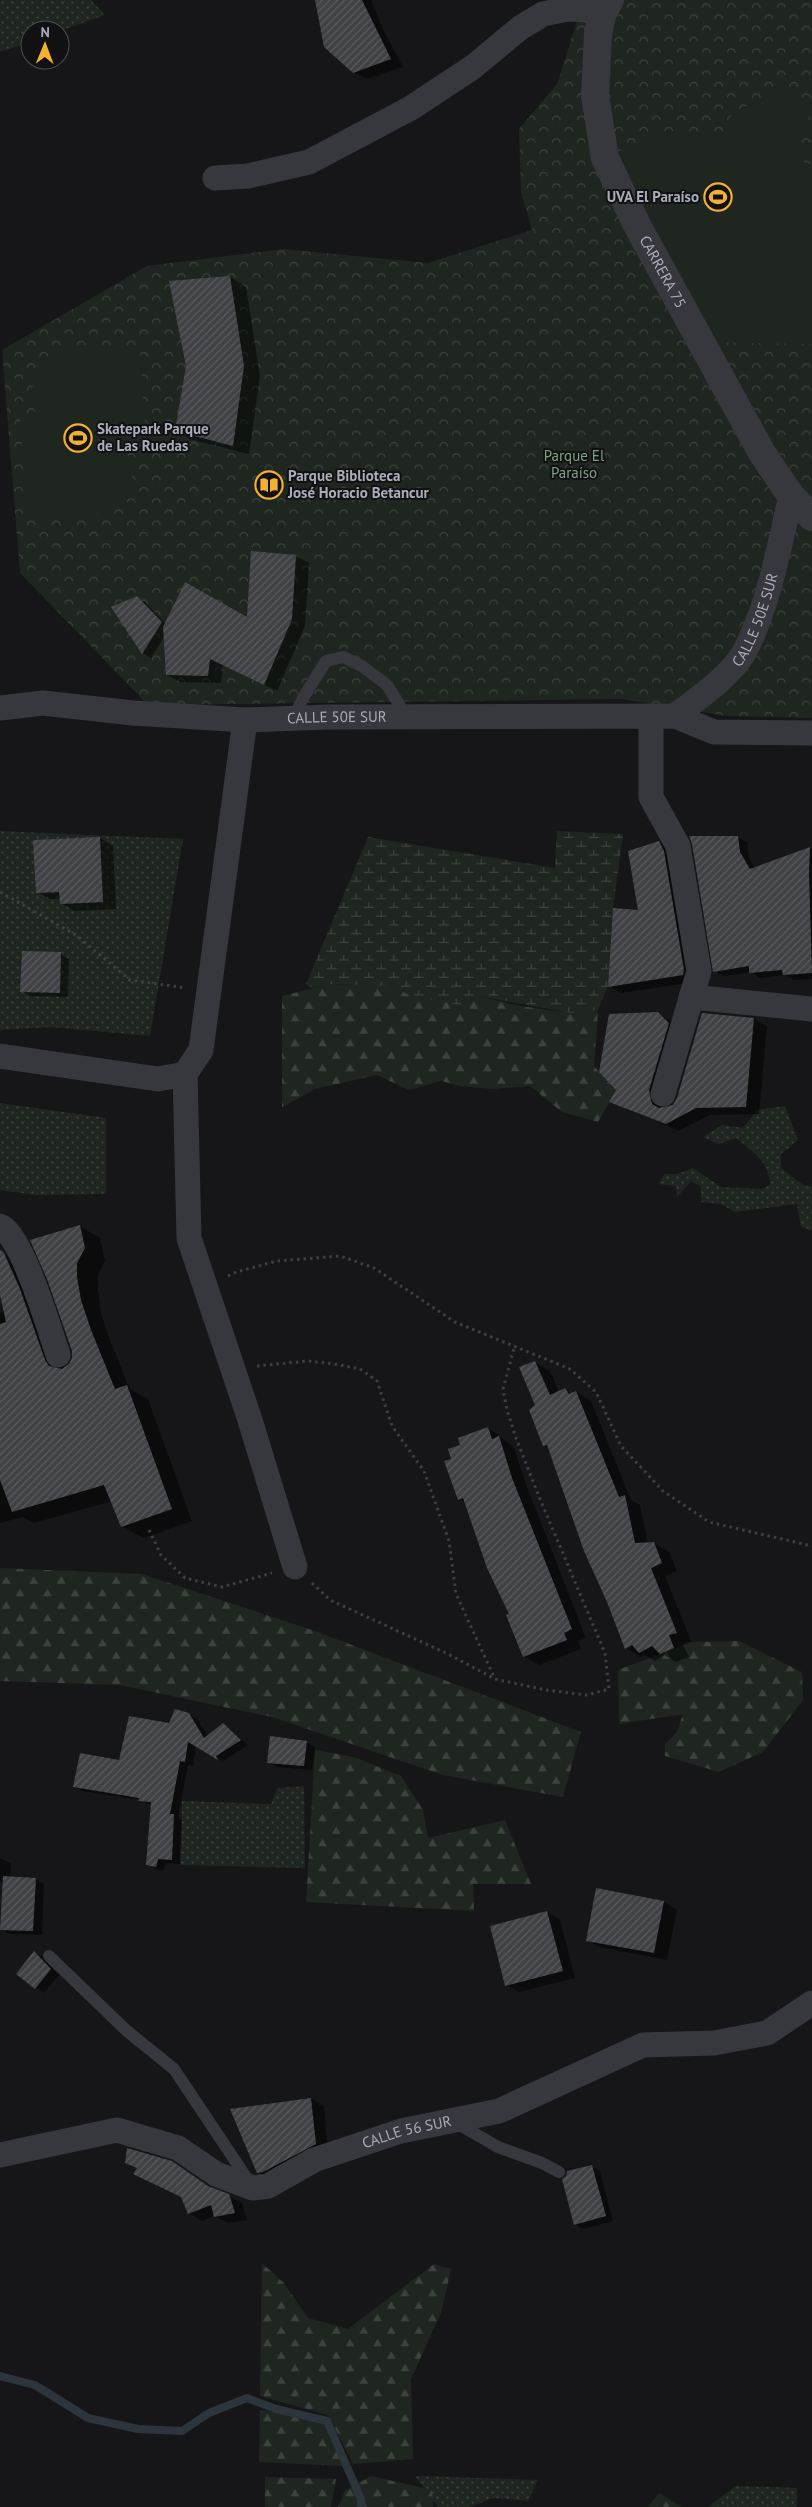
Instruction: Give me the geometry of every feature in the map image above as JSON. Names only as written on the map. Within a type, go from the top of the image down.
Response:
[{"type":"street","points":[[215,178],[248,176],[309,162],[411,108],[473,67],[520,28],[543,14],[568,9],[606,8]]},
{"type":"street","name":"CARRERA 75","points":[[606,8],[598,34],[595,96],[606,158],[638,228],[699,342],[762,453],[791,496],[812,517]]},
{"type":"street","name":"CALLE 50E SUR","points":[[663,716],[715,685],[744,652],[762,606],[791,496]]},
{"type":"street","name":"CALLE 50E SUR","points":[[0,708],[43,703],[133,713],[245,720],[407,716],[663,716],[714,732],[812,732]]},
{"type":"street","points":[[663,716],[651,797],[678,846],[699,971],[663,1094]]},
{"type":"street","points":[[245,720],[201,1050],[185,1074],[189,1238],[233,1369],[295,1567]]},
{"type":"street","points":[[691,998],[812,1009]]},
{"type":"street","points":[[0,1056],[158,1079],[185,1074]]},
{"type":"street","points":[[0,1226],[5,1228],[21,1250],[58,1354]]},
{"type":"street","name":"CALLE 56 SUR","points":[[253,2188],[268,2186],[314,2160],[401,2131],[499,2111],[644,2044],[714,2043],[767,2033],[812,2003]]},
{"type":"street","points":[[0,2155],[117,2130],[178,2148],[216,2174],[253,2188]]},
{"type":"lane","points":[[293,719],[303,698],[326,661],[343,657],[362,666],[387,685],[407,716]]},
{"type":"lane","points":[[49,1956],[127,2031],[174,2069],[243,2170],[253,2188]]},
{"type":"lane","points":[[452,2121],[498,2146],[542,2162],[559,2172]]},
{"type":"path","points":[[0,892],[76,935],[130,980],[209,991]]},
{"type":"path","points":[[206,1288],[236,1272],[277,1261],[340,1256],[374,1268],[404,1290],[455,1322],[570,1369],[596,1392],[621,1446],[663,1491],[709,1522],[812,1546]]},
{"type":"path","points":[[149,1530],[161,1555],[185,1578],[222,1587],[295,1567],[330,1600],[448,1654],[496,1679],[546,1690],[587,1695],[609,1689],[605,1653],[540,1499],[507,1410],[503,1389],[515,1345]]},
{"type":"path","points":[[233,1369],[308,1361],[360,1369],[377,1381],[392,1426],[424,1471],[449,1541],[456,1594],[496,1679]]},
{"type":"green space","points":[[0,0],[91,0],[105,15],[70,27],[70,20],[20,20],[20,45],[0,52]]},
{"type":"green space","name":"Parque El Paraíso","points":[[576,0],[812,0],[812,718],[726,716],[622,699],[148,705],[20,573],[2,350],[147,266],[283,249],[428,263],[532,230],[521,192],[519,129],[557,84],[580,12]]},
{"type":"green space","name":"UVA El Paraíso","points":[[786,89],[811,113],[793,140],[806,166],[812,163],[812,344],[699,342],[605,158],[667,131],[723,136],[733,112]]},
{"type":"green space","name":"Skatepark Parque de Las Ruedas","points":[[67,344],[140,350],[145,427],[123,449],[134,465],[127,497],[113,512],[28,519],[20,416],[35,416],[32,377]]},
{"type":"green space","points":[[0,831],[183,839],[150,1036],[52,1027],[0,1030]]},
{"type":"green space","points":[[557,831],[623,834],[613,908],[608,986],[598,1010],[572,1013],[478,996],[466,1006],[412,996],[391,986],[330,984],[312,988],[306,984],[368,837],[555,868]]},
{"type":"green space","points":[[330,984],[391,986],[412,996],[478,996],[520,1006],[572,1013],[598,1010],[594,1066],[616,1090],[598,1122],[562,1112],[530,1086],[493,1089],[460,1086],[441,1081],[409,1090],[377,1075],[315,1089],[282,1107],[282,996]]},
{"type":"green space","points":[[0,1103],[106,1118],[106,1194],[36,1195],[0,1190]]},
{"type":"green space","points":[[785,1106],[798,1140],[781,1154],[781,1168],[802,1184],[812,1187],[812,1231],[801,1227],[797,1204],[735,1212],[721,1204],[701,1202],[701,1187],[691,1181],[677,1197],[676,1186],[658,1184],[665,1174],[677,1174],[693,1168],[721,1187],[761,1189],[770,1185],[767,1170],[763,1163],[736,1138],[718,1144],[703,1137],[722,1125],[743,1128],[757,1110]]},
{"type":"green space","points":[[0,1568],[142,1574],[315,1631],[581,1732],[563,1797],[443,1775],[272,1717],[120,1685],[0,1681]]},
{"type":"green space","points":[[739,1641],[802,1672],[803,1700],[763,1752],[719,1772],[665,1756],[665,1744],[677,1732],[683,1714],[619,1724],[618,1670],[692,1642]]},
{"type":"green space","points":[[315,1750],[354,1757],[401,1776],[423,1810],[428,1838],[505,1820],[531,1884],[473,1884],[474,1911],[306,1902]]},
{"type":"green space","points":[[304,1786],[305,1868],[180,1865],[182,1801],[271,1804],[278,1788]]},
{"type":"green space","points":[[262,2263],[284,2283],[308,2318],[348,2329],[434,2264],[451,2269],[441,2313],[411,2379],[413,2459],[353,2464],[328,2415],[260,2396]]},
{"type":"green space","points":[[260,2410],[327,2421],[343,2466],[259,2462]]},
{"type":"green space","points":[[371,2476],[432,2490],[433,2507],[338,2507],[345,2491]]},
{"type":"green space","points":[[415,2476],[538,2480],[528,2501],[493,2498],[470,2507],[438,2507]]},
{"type":"green space","points":[[265,2477],[336,2479],[331,2507],[265,2507]]},
{"type":"green space","points":[[736,2486],[797,2488],[797,2507],[708,2507]]},
{"type":"green space","points":[[659,2493],[682,2507],[648,2507]]},
{"type":"building","points":[[315,0],[362,0],[391,59],[353,73],[324,47]]},
{"type":"building","points":[[230,276],[244,366],[233,446],[175,431],[186,366],[169,281]]},
{"type":"building","points":[[251,551],[296,555],[292,619],[264,685],[210,659],[208,676],[166,675],[163,627],[185,582],[247,617]]},
{"type":"building","points":[[137,596],[162,622],[142,654],[111,607]]},
{"type":"building","points":[[689,836],[738,836],[740,852],[750,869],[810,847],[812,973],[783,975],[782,970],[749,973],[749,966],[713,972],[692,844]]},
{"type":"building","points":[[100,837],[103,902],[60,904],[59,892],[36,893],[33,840]]},
{"type":"building","points":[[659,841],[664,851],[684,970],[683,975],[608,987],[613,908],[638,910],[628,851]]},
{"type":"building","points":[[22,951],[61,952],[60,993],[20,992]]},
{"type":"building","points":[[658,1012],[669,1023],[649,1090],[652,1104],[659,1108],[673,1105],[677,1098],[702,1013],[754,1018],[746,1107],[696,1108],[666,1124],[609,1102],[616,1090],[599,1072],[609,1014]]},
{"type":"building","points":[[80,1225],[85,1248],[77,1263],[77,1277],[81,1300],[115,1389],[127,1385],[172,1509],[121,1527],[104,1485],[12,1512],[0,1480],[0,1324],[6,1322],[0,1295],[0,1250],[4,1253],[20,1289],[45,1360],[49,1366],[62,1369],[69,1364],[72,1358],[72,1351],[47,1279],[30,1240]]},
{"type":"building","points":[[535,1361],[550,1395],[565,1388],[569,1394],[576,1391],[619,1497],[625,1495],[635,1543],[654,1542],[662,1563],[651,1568],[677,1633],[669,1635],[674,1648],[660,1654],[652,1646],[639,1653],[632,1645],[625,1649],[607,1602],[584,1551],[547,1445],[543,1446],[529,1410],[535,1405],[519,1367]]},
{"type":"building","points":[[488,1427],[492,1439],[499,1436],[512,1478],[572,1629],[564,1633],[567,1640],[523,1657],[506,1615],[509,1614],[487,1568],[463,1498],[458,1500],[444,1461],[451,1459],[448,1449],[460,1445],[458,1438]]},
{"type":"building","points":[[175,1709],[189,1713],[204,1738],[223,1723],[241,1740],[216,1756],[218,1760],[188,1742],[185,1762],[180,1761],[170,1814],[174,1814],[172,1860],[158,1859],[156,1867],[146,1865],[151,1802],[138,1801],[139,1798],[73,1787],[80,1753],[119,1760],[129,1716],[169,1723]]},
{"type":"building","points":[[270,1736],[307,1741],[304,1766],[267,1763]]},
{"type":"building","points":[[3,1876],[36,1878],[33,1931],[0,1930]]},
{"type":"building","points":[[596,1888],[664,1901],[654,1953],[586,1941]]},
{"type":"building","points":[[547,1911],[563,1971],[505,1986],[490,1926]]},
{"type":"building","points":[[34,1951],[51,1969],[35,1989],[16,1974]]},
{"type":"building","points":[[311,2098],[316,2144],[263,2172],[257,2173],[230,2109]]},
{"type":"building","points":[[127,2148],[172,2161],[208,2186],[229,2194],[235,2213],[214,2217],[211,2205],[188,2214],[181,2197],[133,2174],[137,2168],[125,2163]]},
{"type":"building","points":[[592,2165],[606,2216],[574,2225],[562,2179],[566,2176],[567,2171]]},
{"type":"waterway","points":[[0,2376],[35,2385],[88,2418],[138,2429],[182,2431],[209,2413],[247,2398],[276,2409],[327,2421],[361,2499],[361,2507]]},
{"type":"place","name":"UVA El Paraíso","points":[[718,197]]},
{"type":"place","name":"Skatepark Parque de Las Ruedas","points":[[78,438]]},
{"type":"place","name":"Parque Biblioteca José Horacio Betancur","points":[[269,485]]}]
